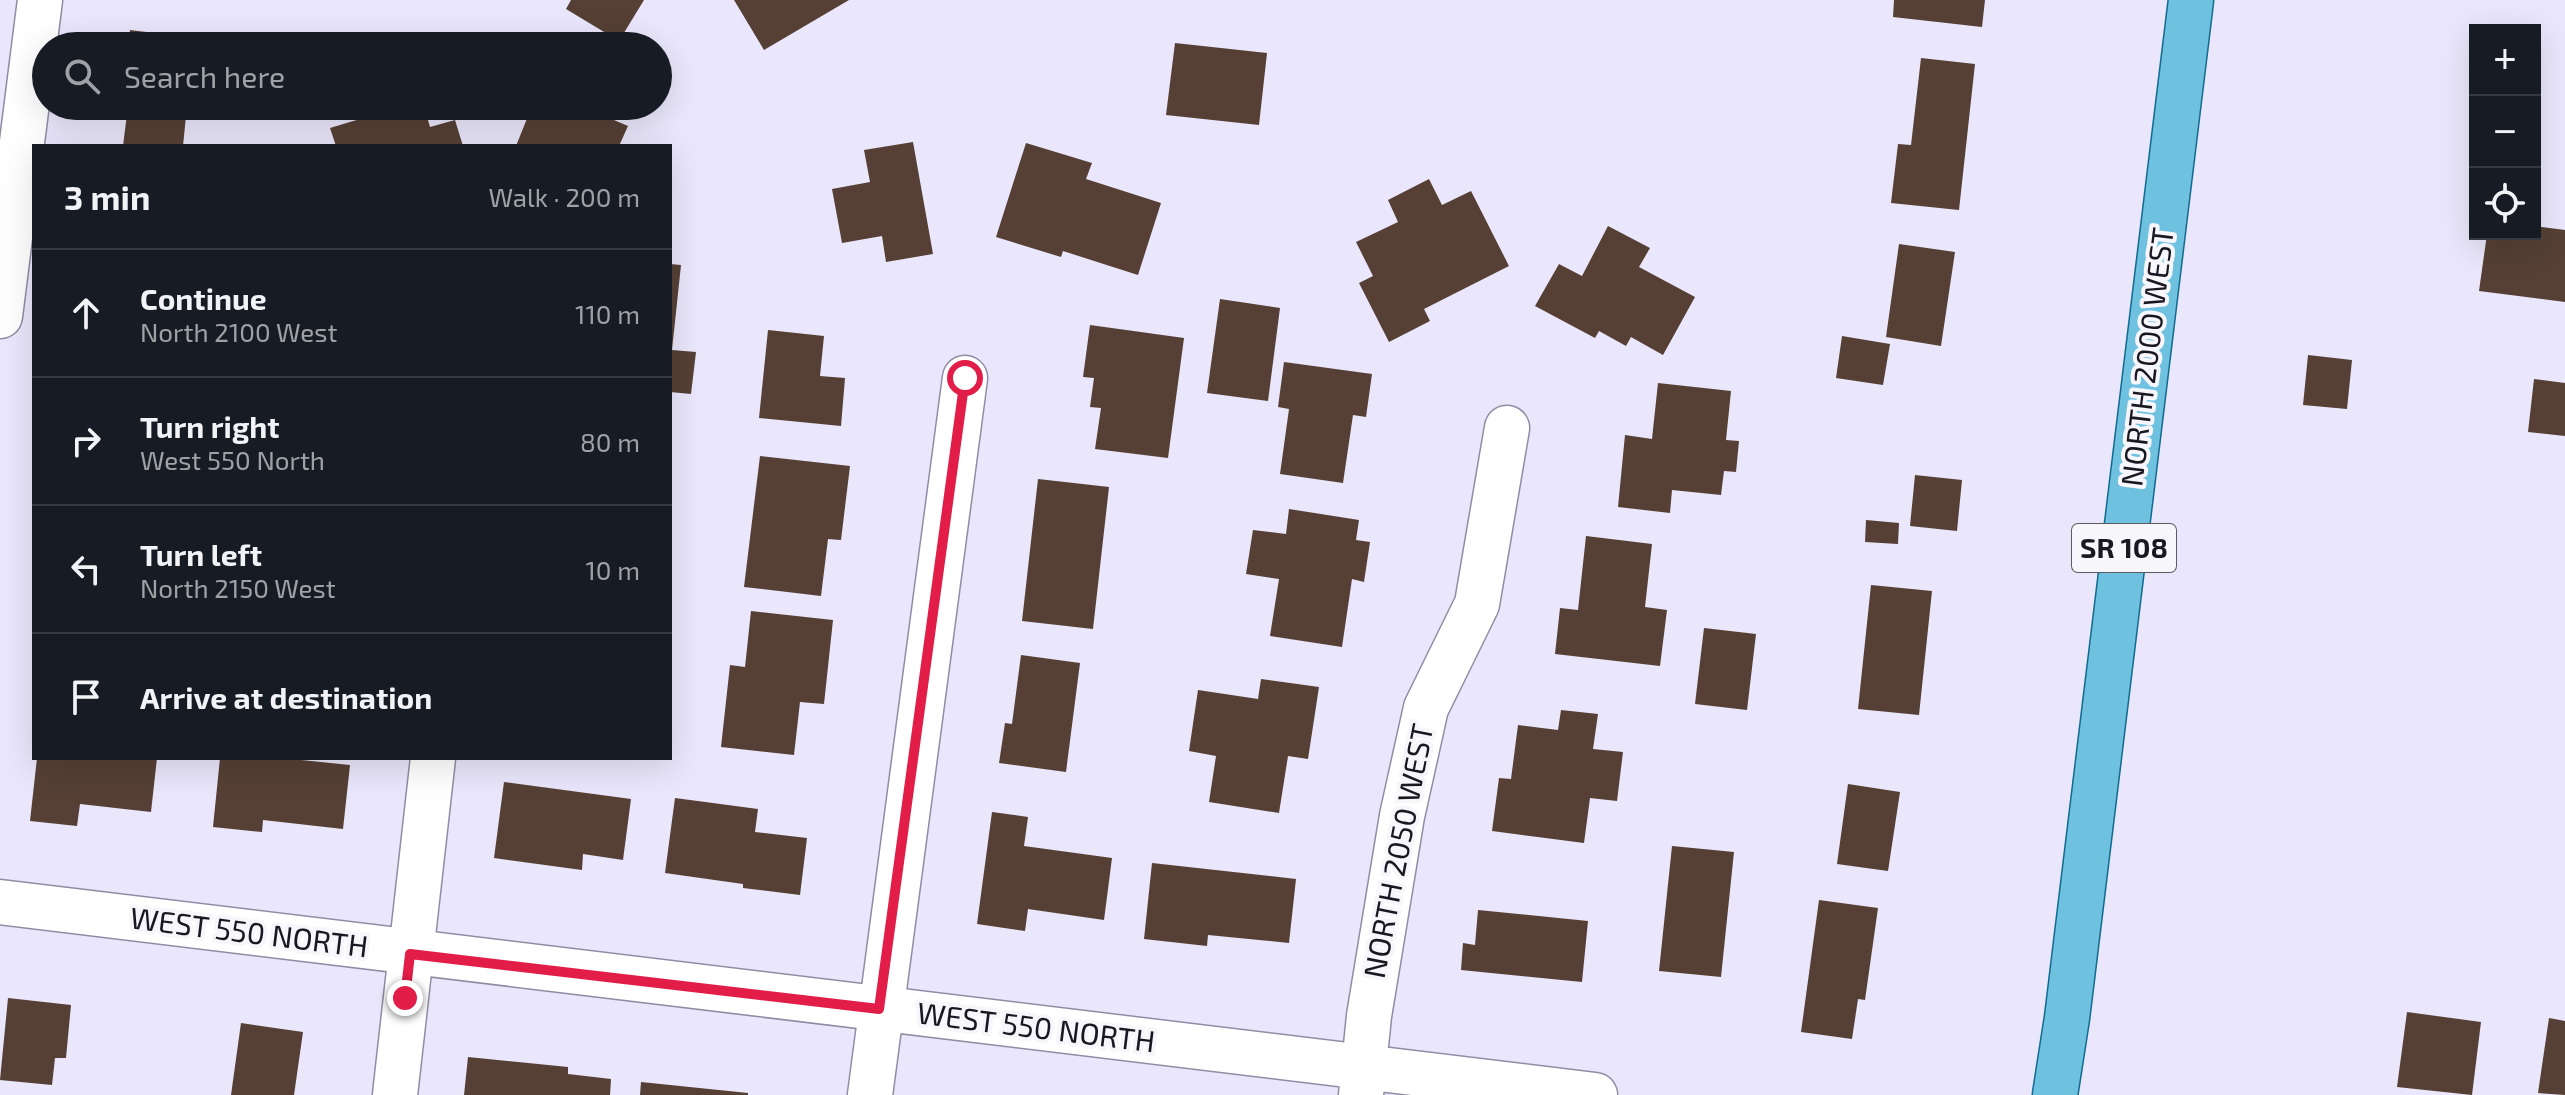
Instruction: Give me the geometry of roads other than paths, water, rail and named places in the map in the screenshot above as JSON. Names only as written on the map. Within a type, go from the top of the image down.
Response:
[{"type":"main road","name":"NORTH 2000 WEST","points":[[2055,1095],[2071,987],[2191,0]]},
{"type":"street","points":[[36,32],[40,0]]},
{"type":"street","points":[[0,316],[32,63]]},
{"type":"street","points":[[870,1095],[965,378]]},
{"type":"street","name":"NORTH 2050 WEST","points":[[1362,1082],[1369,1016],[1402,816],[1426,708],[1477,604],[1507,428]]},
{"type":"street","points":[[395,1095],[433,760]]},
{"type":"street","name":"WEST 550 NORTH","points":[[0,902],[879,1009],[1362,1082],[1595,1095]]}]
